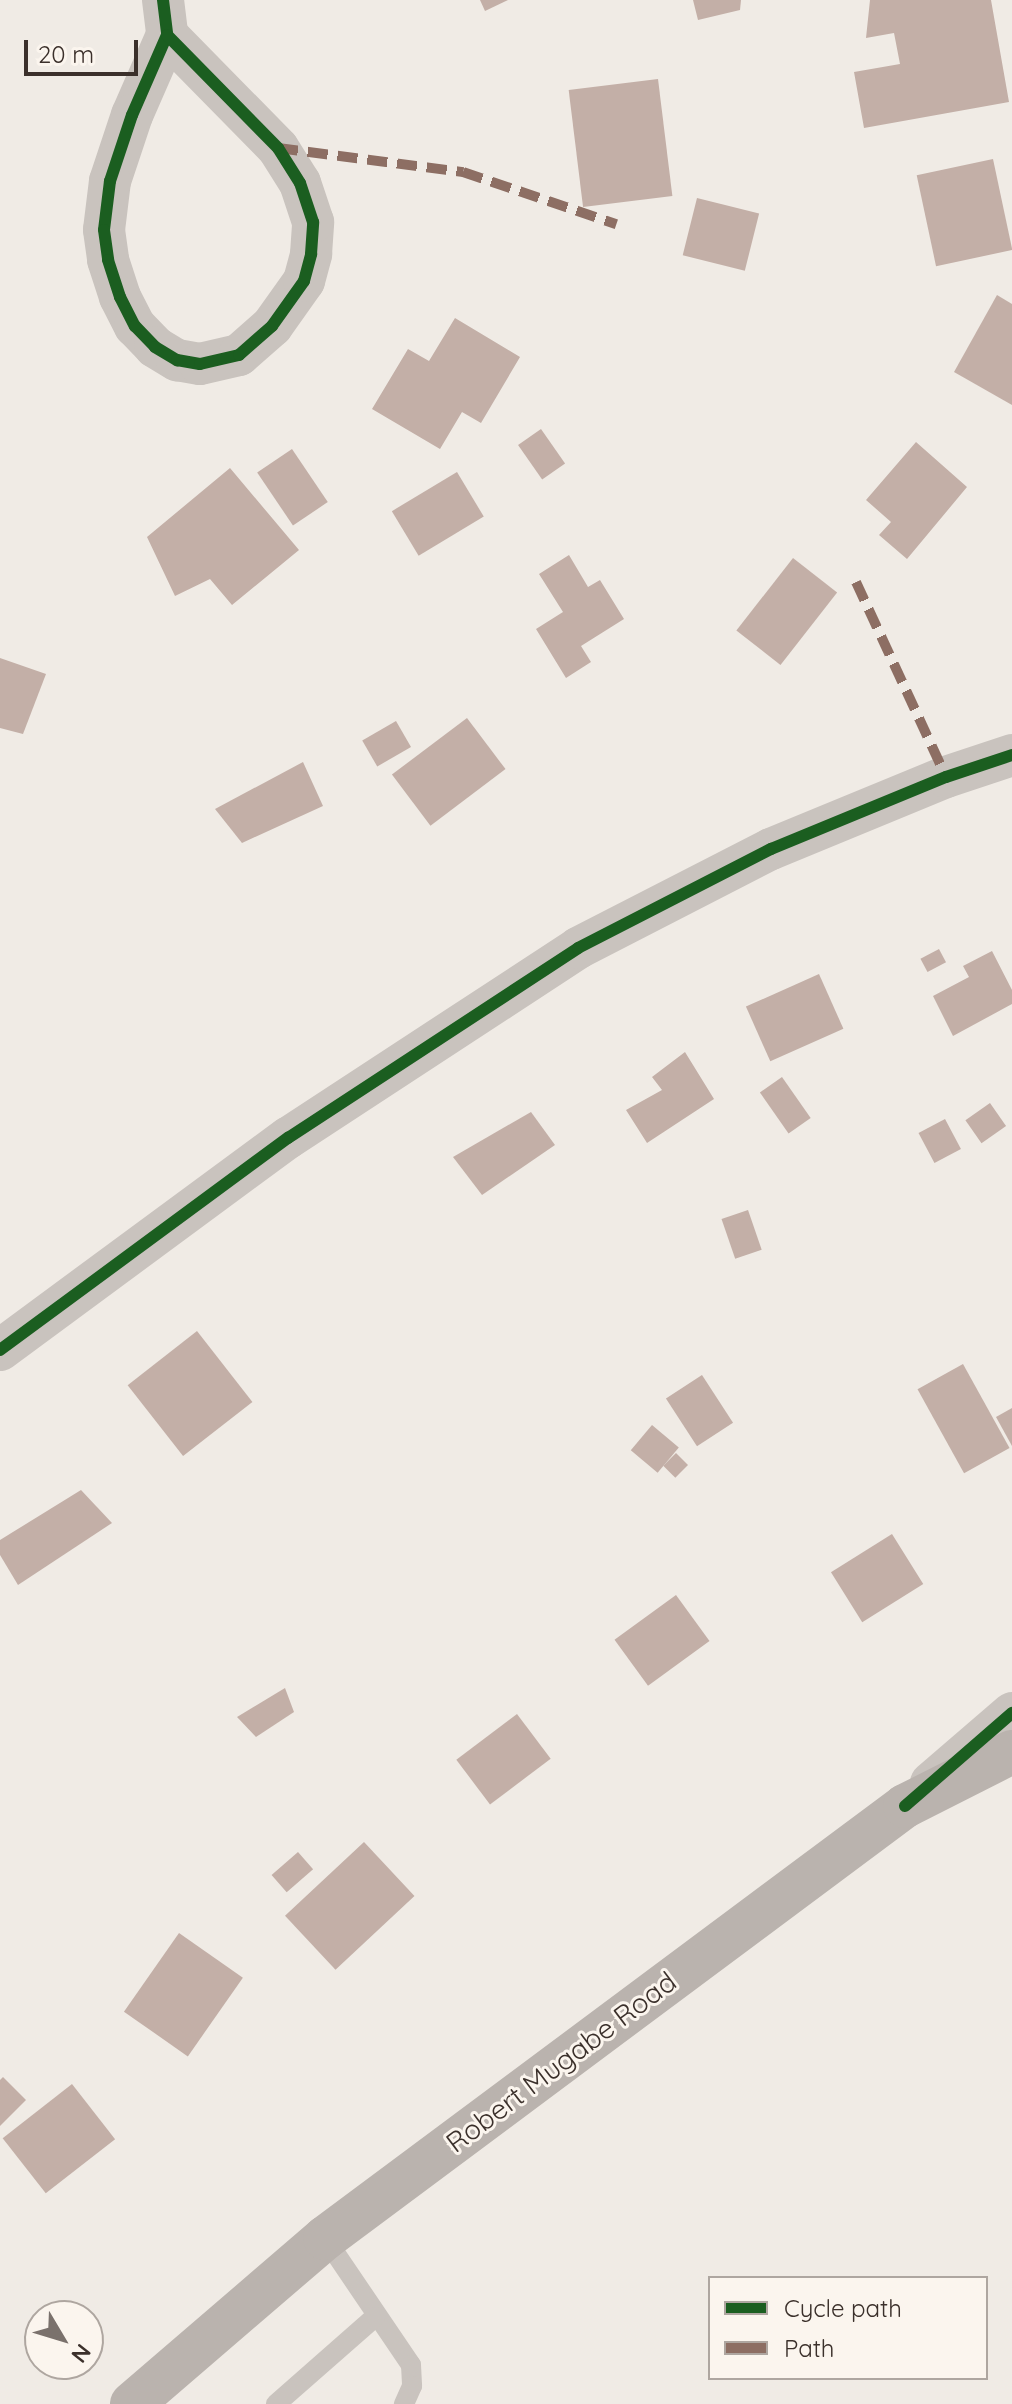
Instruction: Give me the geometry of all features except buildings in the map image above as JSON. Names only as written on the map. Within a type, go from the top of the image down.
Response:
[{"type":"main road","name":"Robert Mugabe Road","points":[[132,2404],[325,2238],[905,1806],[1012,1752]]},
{"type":"street","points":[[165,17],[278,148],[300,183],[313,222],[311,254],[304,281],[272,326],[239,355],[200,364],[177,360],[155,347],[135,326],[120,297],[108,260],[104,230],[110,181],[165,17]]},
{"type":"street","points":[[0,1350],[288,1138],[578,948],[771,849],[946,777],[1012,755]]},
{"type":"street","points":[[905,1806],[1012,1713]]},
{"type":"lane","points":[[325,2238],[375,2317],[411,2365],[412,2386],[404,2404]]},
{"type":"lane","points":[[276,2404],[375,2317]]},
{"type":"marked path","points":[[278,148],[463,172],[616,224]]},
{"type":"marked path","points":[[856,582],[946,777]]},
{"type":"cycle path","points":[[163,0],[167,35],[132,115],[110,181],[104,230],[108,260],[120,297],[135,326],[155,347],[177,360],[200,364],[239,355],[272,326],[304,281],[311,254],[313,222],[300,183],[278,148],[167,35]]},
{"type":"cycle path","points":[[0,1350],[288,1138],[578,948],[771,849],[946,777],[1012,755]]},
{"type":"cycle path","points":[[905,1806],[1012,1713]]}]
